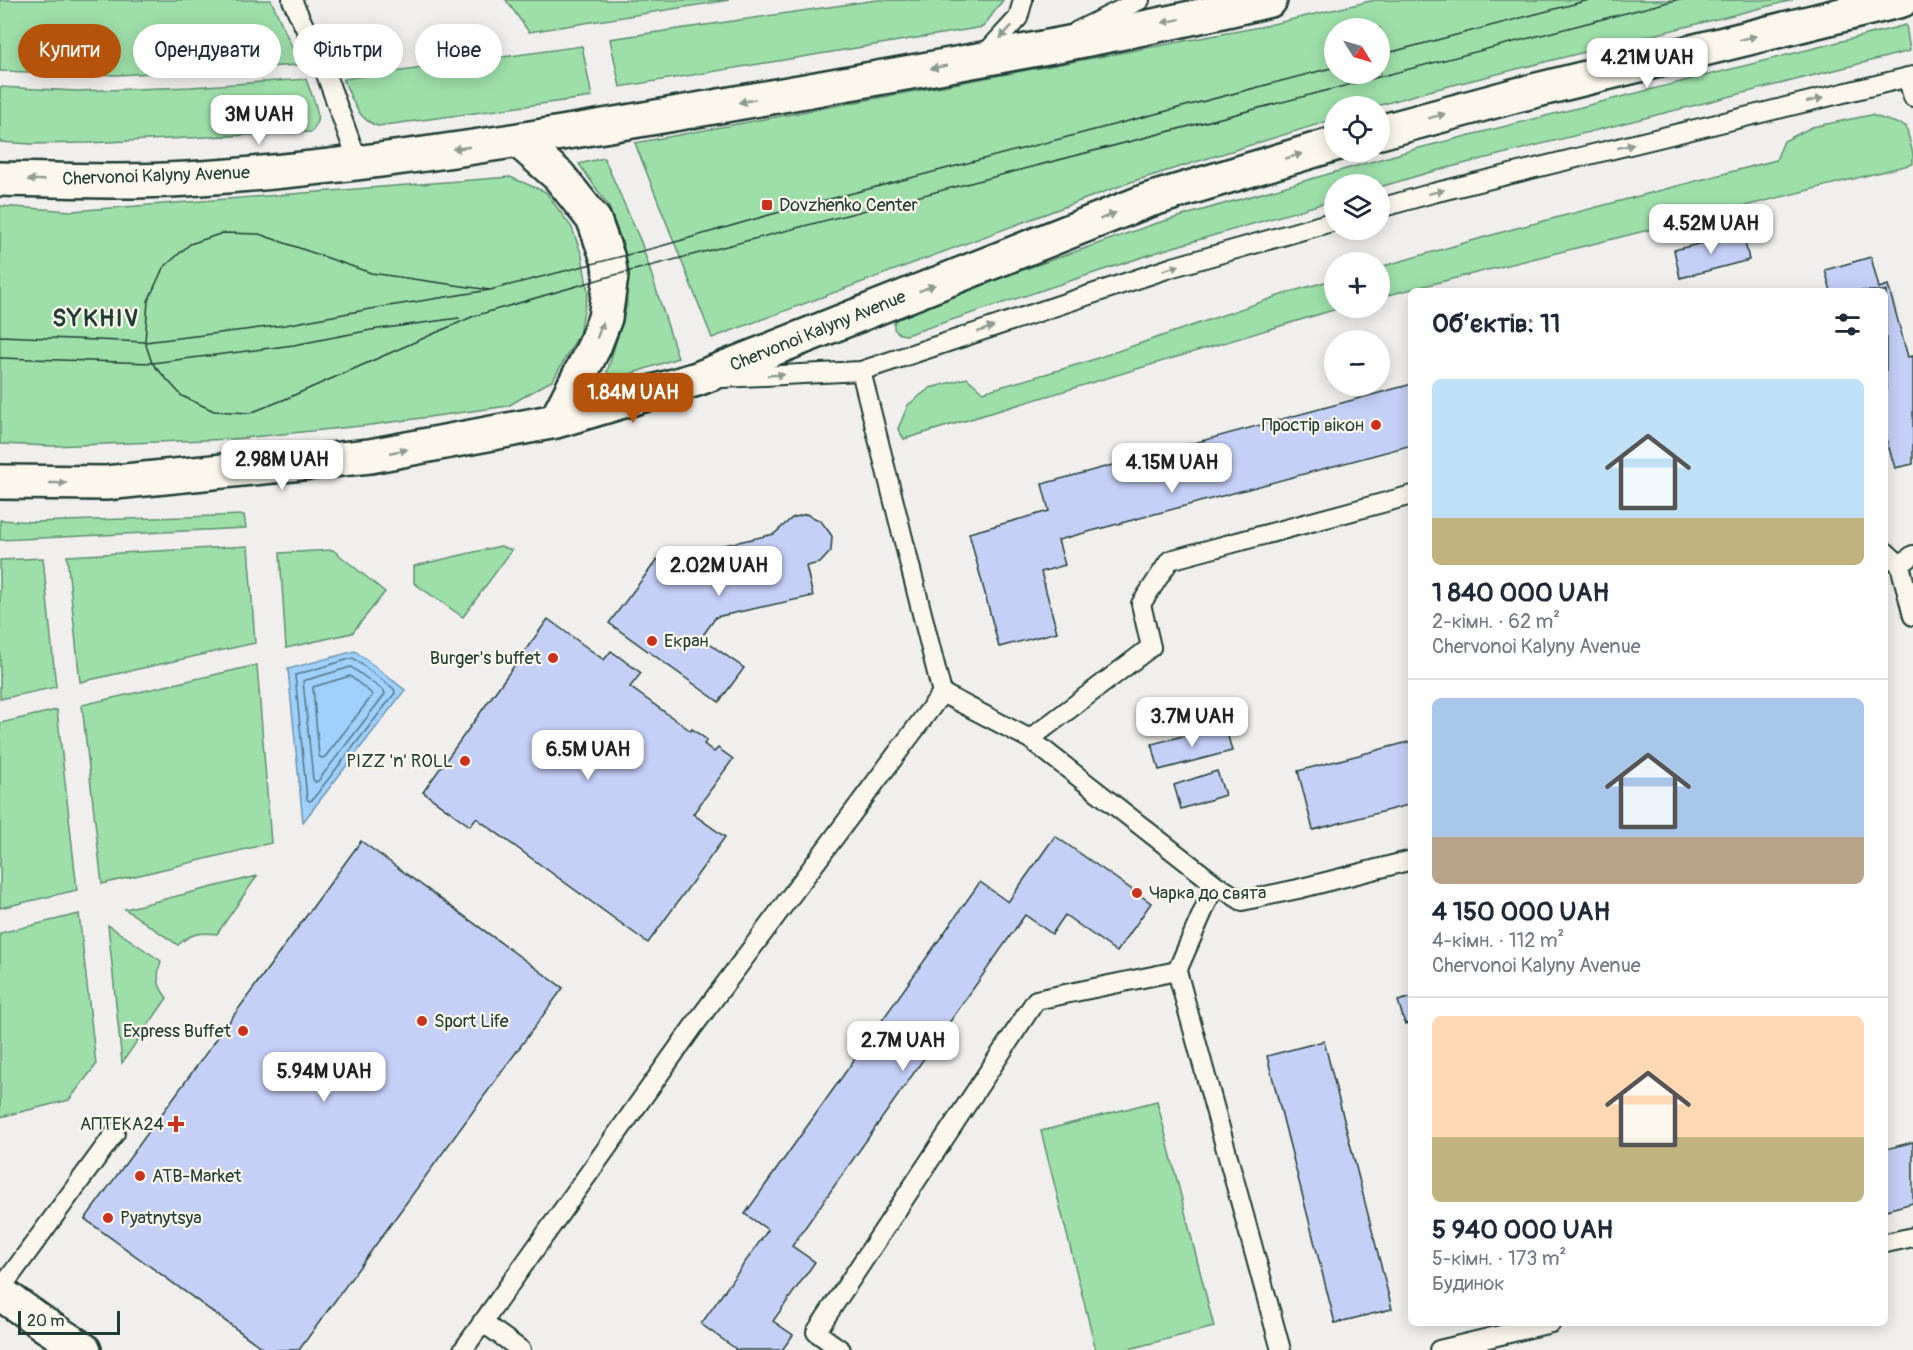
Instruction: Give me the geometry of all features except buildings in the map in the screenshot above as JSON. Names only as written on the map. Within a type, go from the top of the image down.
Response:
[{"type":"main road","name":"Chervonoi Kalyny Avenue","points":[[0,179],[99,181],[187,179],[358,162],[519,141],[1043,48],[1270,0]]},
{"type":"main road","points":[[1390,129],[1514,96],[1902,0]]},
{"type":"main road","points":[[519,141],[559,176],[594,220],[608,259],[610,276],[605,318],[594,346],[556,420]]},
{"type":"main road","name":"Chervonoi Kalyny Avenue","points":[[0,482],[105,483],[370,456],[556,420],[697,380],[1146,201],[1324,147]]},
{"type":"main road","points":[[0,1291],[45,1325],[84,1350]]},
{"type":"lane","points":[[292,0],[324,69],[358,162]]},
{"type":"lane","points":[[980,59],[1018,18],[1023,0]]},
{"type":"lane","points":[[1043,48],[1140,0]]},
{"type":"lane","points":[[1390,205],[1910,76],[1913,97]]},
{"type":"lane","points":[[697,380],[861,370],[1173,267],[1324,224]]},
{"type":"lane","points":[[861,370],[942,693],[1030,739],[1215,884],[1242,901],[1408,861]]},
{"type":"lane","points":[[1030,739],[1151,647],[1141,604],[1170,560],[1408,496]]},
{"type":"lane","points":[[1888,553],[1906,560],[1913,616]]},
{"type":"lane","points":[[463,1350],[693,1027],[942,693]]},
{"type":"lane","points":[[1215,884],[1177,971],[1281,1350]]},
{"type":"lane","points":[[841,1350],[816,1332],[1036,1000],[1177,971]]},
{"type":"lane","points":[[0,1291],[116,1133]]},
{"type":"lane","points":[[1888,1243],[1913,1237]]},
{"type":"lane","points":[[482,1322],[521,1350]]},
{"type":"lane","points":[[1439,1350],[1539,1326]]},
{"type":"green space","points":[[0,0],[271,0],[293,49],[293,65],[281,66],[281,24],[133,24],[133,74],[121,75],[121,24],[18,24],[18,72],[0,71]]},
{"type":"green space","points":[[506,0],[729,0],[529,32]]},
{"type":"green space","points":[[877,0],[1003,0],[983,27],[620,87],[610,39]]},
{"type":"green space","points":[[1375,0],[1793,0],[1390,102],[1390,96],[1324,96],[1324,122],[1131,182],[712,338],[635,143],[1260,27]]},
{"type":"green space","points":[[1906,25],[1910,51],[1390,184],[1390,174],[1328,174],[1370,162],[1390,162],[1390,156]]},
{"type":"green space","points":[[582,46],[592,97],[378,126],[360,114],[343,79],[403,78],[403,71],[415,69],[415,78],[502,78],[502,57]]},
{"type":"green space","points":[[306,79],[317,114],[315,126],[311,132],[88,143],[0,142],[0,87],[77,91],[191,87]]},
{"type":"green space","points":[[1871,115],[1906,126],[1913,154],[1913,164],[1416,288],[1408,288],[1408,290],[1390,295],[1390,264],[1513,229],[1776,160],[1784,141],[1812,127]]},
{"type":"green space","points":[[604,158],[641,242],[678,358],[615,379],[607,372],[627,305],[624,247],[608,205],[579,164]]},
{"type":"green space","points":[[1324,175],[1324,203],[1167,249],[906,335],[894,329],[894,323],[901,313],[1154,224]]},
{"type":"green space","points":[[510,177],[546,192],[572,228],[582,256],[588,292],[579,334],[553,380],[508,406],[371,425],[233,439],[52,446],[0,444],[0,206],[72,211]]},
{"type":"green space","points":[[1324,282],[1324,313],[904,439],[898,429],[908,405],[930,388],[967,378],[983,392],[1083,363]]},
{"type":"green space","points":[[244,515],[246,528],[0,540],[0,520],[35,522]]},
{"type":"green space","points":[[248,546],[255,643],[80,682],[67,556]]},
{"type":"green space","points":[[500,546],[512,550],[463,617],[414,583],[414,566]]},
{"type":"green space","points":[[333,550],[385,592],[352,633],[286,648],[280,553]]},
{"type":"green space","points":[[43,558],[56,687],[0,699],[0,560]]},
{"type":"green space","points":[[257,665],[271,843],[102,884],[82,705]]},
{"type":"green space","points":[[57,710],[77,890],[0,908],[0,723]]},
{"type":"green space","points":[[257,876],[217,934],[196,934],[178,945],[125,909]]},
{"type":"green space","points":[[79,914],[96,1065],[69,1100],[0,1117],[0,933]]},
{"type":"green space","points":[[108,925],[161,961],[158,981],[167,998],[122,1063]]},
{"type":"green space","points":[[1157,1101],[1214,1327],[1125,1350],[1096,1350],[1041,1131]]},
{"type":"water","points":[[355,651],[405,690],[303,822],[288,669]]},
{"type":"tram line","points":[[1390,52],[1589,0]]},
{"type":"tram line","points":[[490,290],[371,273],[259,234],[223,233],[190,244],[163,268],[148,301],[145,342],[152,363],[182,396],[214,411],[250,413],[474,316],[611,276],[1676,0]]},
{"type":"tram line","points":[[0,336],[145,342],[285,325],[490,290],[1324,70]]},
{"type":"tram line","points":[[0,358],[152,363],[294,345],[371,330],[459,318]]},
{"type":"place","name":"Dovzhenko Center","points":[[767,205]]},
{"type":"place","name":"Простір вікон","points":[[1376,425]]},
{"type":"place","name":"Екран","points":[[652,641]]},
{"type":"place","name":"Burger's buffet","points":[[553,658]]},
{"type":"place","name":"PIZZ 'n' ROLL","points":[[465,761]]},
{"type":"place","name":"Чарка до свята","points":[[1137,893]]},
{"type":"place","name":"Sport Life","points":[[422,1021]]},
{"type":"place","name":"Express Buffet","points":[[243,1031]]},
{"type":"place","name":"АПТЕКА24","points":[[176,1124]]},
{"type":"place","name":"ATB-Market","points":[[140,1176]]},
{"type":"place","name":"Pyatnytsya","points":[[108,1218]]},
{"type":"district","name":"SYKHIV","points":[[96,318]]}]
